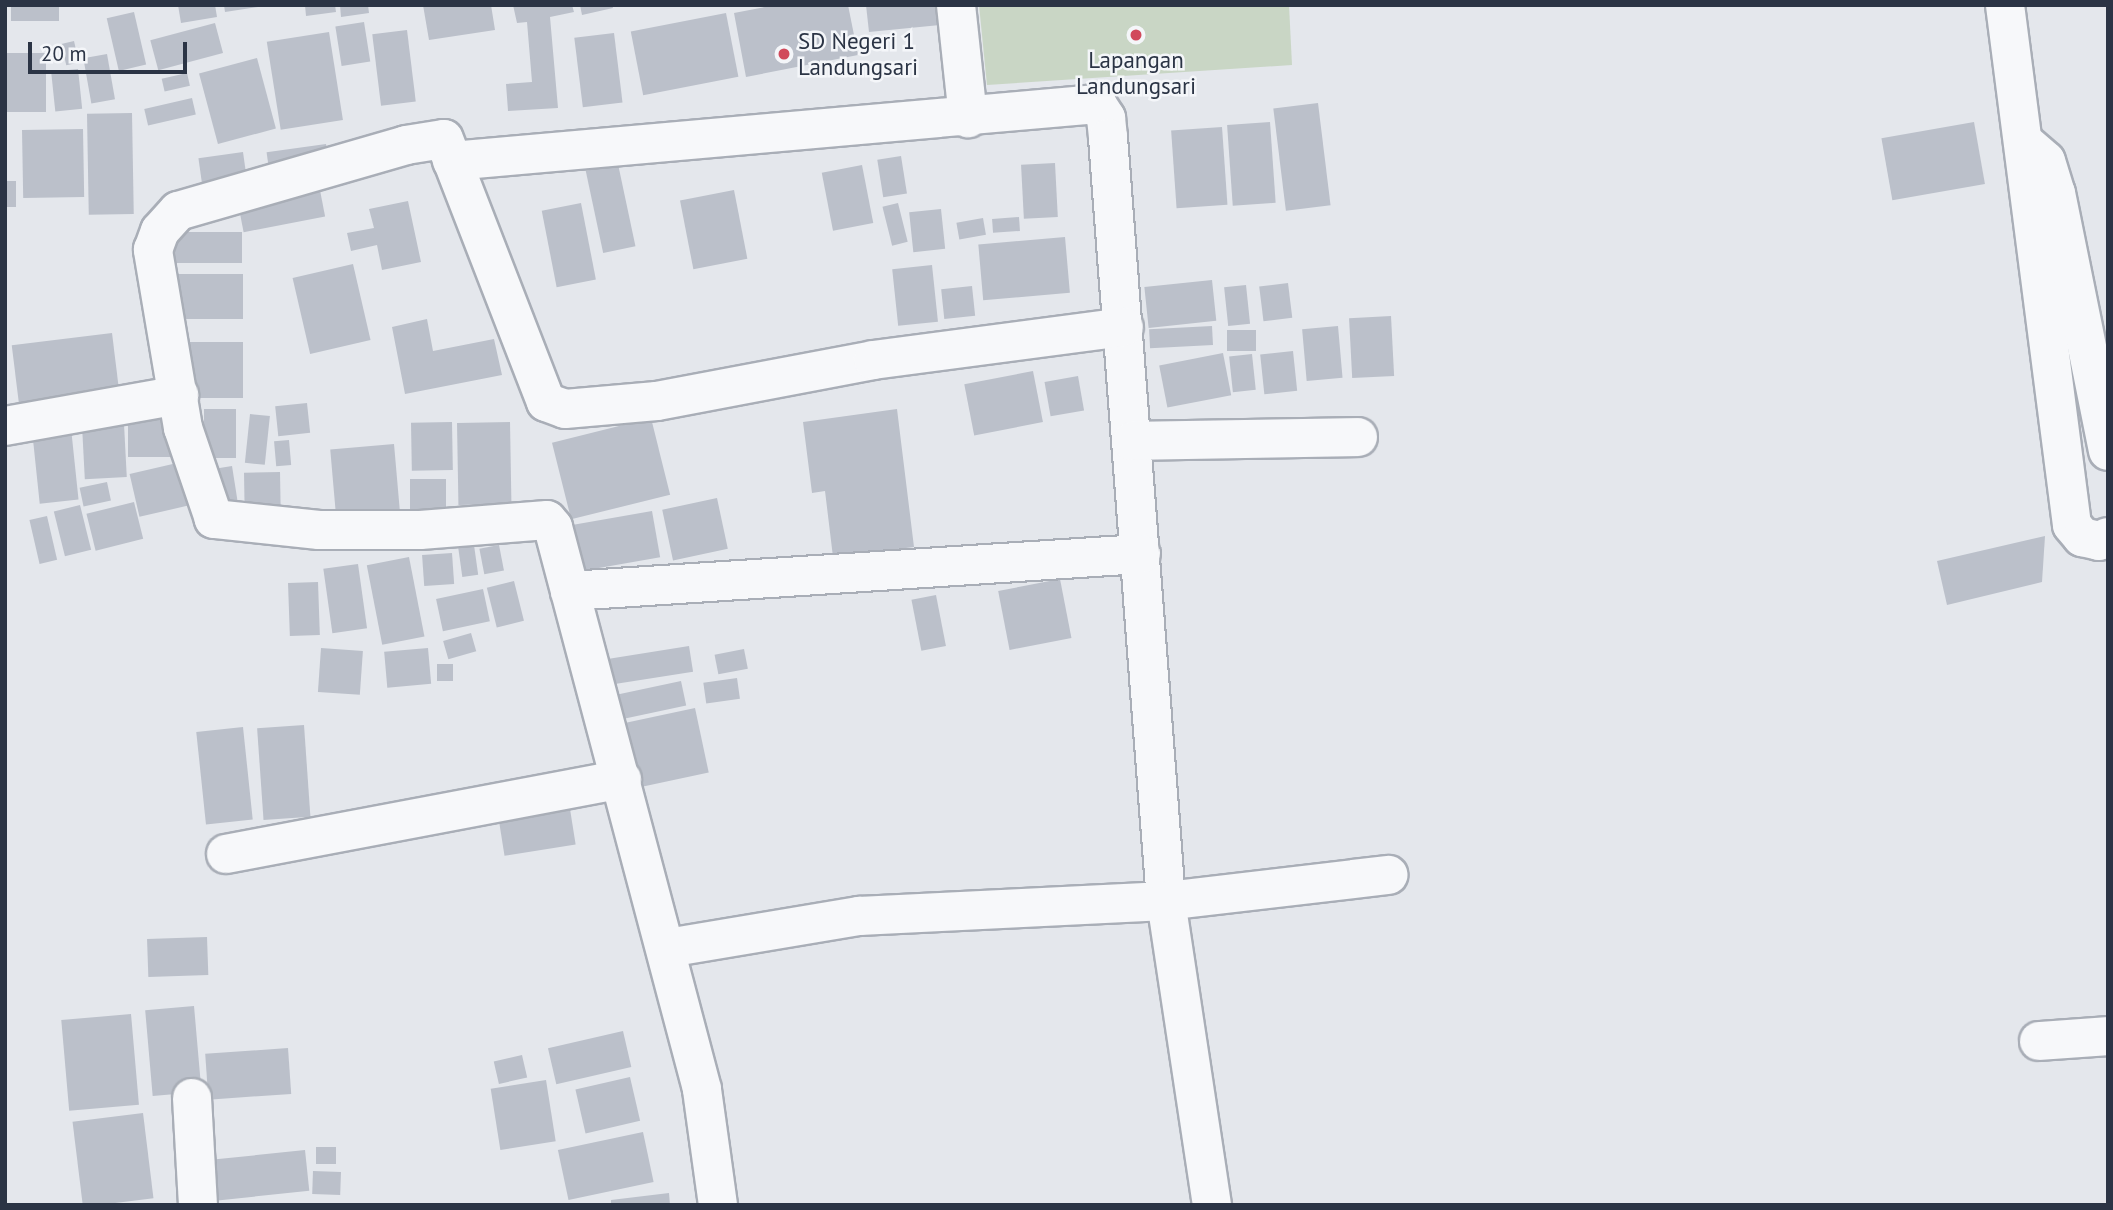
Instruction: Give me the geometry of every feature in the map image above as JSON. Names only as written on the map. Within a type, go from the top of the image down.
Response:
[{"type":"street","points":[[956,5],[968,118]]},
{"type":"street","points":[[2005,5],[2019,137],[2072,524],[2082,537],[2099,541],[2108,537]]},
{"type":"street","points":[[452,161],[968,118],[1097,104],[1106,118],[1166,901],[1212,1205]]},
{"type":"street","points":[[2019,137],[2046,161],[2056,193],[2108,451]]},
{"type":"street","points":[[718,1205],[702,1089],[667,948],[570,591],[558,535],[547,520],[421,530],[318,530],[214,519],[184,428],[152,250],[178,211],[406,145],[444,139],[546,402],[565,409],[657,401],[873,360],[1124,327]]},
{"type":"street","points":[[5,426],[180,395]]},
{"type":"street","points":[[1132,442],[1358,437]]},
{"type":"street","points":[[570,591],[1141,554]]},
{"type":"street","points":[[226,854],[622,779]]},
{"type":"street","points":[[667,948],[942,908],[1166,901],[1388,875]]},
{"type":"street","points":[[2039,1041],[2108,1036]]},
{"type":"street","points":[[192,1098],[198,1205]]},
{"type":"green space","name":"Lapangan Landungsari","points":[[979,5],[1289,5],[1292,65],[987,85]]},
{"type":"building","points":[[11,5],[59,5],[59,21],[11,21]]},
{"type":"building","points":[[178,5],[215,5],[217,17],[181,23]]},
{"type":"building","points":[[224,5],[258,5],[258,7],[225,12]]},
{"type":"building","points":[[305,5],[335,5],[336,12],[306,16]]},
{"type":"building","points":[[340,5],[368,5],[369,13],[341,17]]},
{"type":"building","points":[[423,5],[491,5],[495,30],[429,40]]},
{"type":"building","points":[[513,5],[572,5],[574,12],[550,17],[558,108],[508,111],[506,84],[532,82],[527,22],[517,23]]},
{"type":"building","points":[[580,5],[612,5],[613,8],[582,15]]},
{"type":"building","points":[[775,5],[848,5],[858,55],[746,77],[734,13]]},
{"type":"building","points":[[866,5],[938,5],[940,25],[869,32]]},
{"type":"building","points":[[134,12],[146,65],[119,71],[107,18]]},
{"type":"building","points":[[726,13],[738,77],[643,95],[631,32]]},
{"type":"building","points":[[364,22],[370,62],[342,66],[335,27]]},
{"type":"building","points":[[215,23],[223,53],[158,70],[150,40]]},
{"type":"building","points":[[407,30],[416,101],[381,106],[372,34]]},
{"type":"building","points":[[329,32],[343,120],[281,130],[267,42]]},
{"type":"building","points":[[614,33],[623,102],[583,107],[574,38]]},
{"type":"building","points":[[74,41],[79,62],[66,65],[61,44]]},
{"type":"building","points":[[5,53],[46,53],[46,112],[5,112]]},
{"type":"building","points":[[107,54],[115,99],[91,103],[83,58]]},
{"type":"building","points":[[257,58],[276,129],[218,144],[199,74]]},
{"type":"building","points":[[78,69],[82,109],[55,112],[51,72]]},
{"type":"building","points":[[187,73],[190,86],[165,92],[162,79]]},
{"type":"building","points":[[192,98],[196,115],[148,126],[144,109]]},
{"type":"building","points":[[1318,103],[1331,205],[1286,211],[1273,108]]},
{"type":"building","points":[[132,113],[134,214],[89,215],[87,114]]},
{"type":"building","points":[[1270,122],[1276,203],[1233,206],[1227,125]]},
{"type":"building","points":[[1974,122],[1985,184],[1892,200],[1881,138]]},
{"type":"building","points":[[1222,127],[1227,205],[1177,208],[1171,131]]},
{"type":"building","points":[[83,129],[84,197],[23,198],[22,130]]},
{"type":"building","points":[[326,144],[329,165],[270,173],[267,152]]},
{"type":"building","points":[[243,152],[247,179],[202,185],[198,158]]},
{"type":"building","points":[[901,156],[907,194],[883,197],[877,160]]},
{"type":"building","points":[[1055,163],[1058,217],[1024,219],[1021,165]]},
{"type":"building","points":[[618,164],[635,246],[603,253],[586,171]]},
{"type":"building","points":[[862,165],[873,223],[833,231],[822,173]]},
{"type":"building","points":[[5,181],[16,181],[16,207],[5,207]]},
{"type":"building","points":[[319,185],[325,216],[244,232],[238,201]]},
{"type":"building","points":[[734,190],[747,259],[693,269],[680,200]]},
{"type":"building","points":[[408,201],[421,262],[382,270],[377,245],[351,251],[347,233],[374,228],[369,209]]},
{"type":"building","points":[[581,203],[596,280],[557,287],[542,211]]},
{"type":"building","points":[[898,203],[908,242],[892,246],[882,207]]},
{"type":"building","points":[[941,209],[945,249],[913,252],[909,212]]},
{"type":"building","points":[[1019,217],[1020,231],[993,233],[992,219]]},
{"type":"building","points":[[983,218],[986,235],[959,239],[956,223]]},
{"type":"building","points":[[173,232],[242,232],[242,263],[173,263]]},
{"type":"building","points":[[1065,237],[1070,293],[983,300],[978,245]]},
{"type":"building","points":[[353,264],[371,340],[310,354],[293,278]]},
{"type":"building","points":[[932,265],[938,322],[898,326],[892,269]]},
{"type":"building","points":[[170,274],[243,274],[243,319],[170,319]]},
{"type":"building","points":[[1212,280],[1216,321],[1149,328],[1144,287]]},
{"type":"building","points":[[1288,283],[1292,318],[1263,321],[1259,287]]},
{"type":"building","points":[[1246,285],[1250,324],[1228,326],[1224,287]]},
{"type":"building","points":[[972,286],[975,316],[944,319],[941,289]]},
{"type":"building","points":[[1391,316],[1394,376],[1352,378],[1349,318]]},
{"type":"building","points":[[427,319],[433,351],[494,339],[502,375],[405,394],[392,327]]},
{"type":"building","points":[[1212,326],[1213,345],[1150,348],[1149,329]]},
{"type":"building","points":[[1338,326],[1343,378],[1307,381],[1302,329]]},
{"type":"building","points":[[1227,330],[1256,330],[1256,351],[1227,351]]},
{"type":"building","points":[[112,333],[120,397],[20,409],[12,345]]},
{"type":"building","points":[[185,342],[243,342],[243,398],[185,398]]},
{"type":"building","points":[[1293,351],[1297,391],[1264,394],[1260,354]]},
{"type":"building","points":[[1223,353],[1231,395],[1167,408],[1159,365]]},
{"type":"building","points":[[1252,354],[1256,390],[1233,392],[1229,356]]},
{"type":"building","points":[[1033,371],[1043,422],[974,435],[964,384]]},
{"type":"building","points":[[1078,376],[1084,410],[1051,416],[1045,382]]},
{"type":"building","points":[[307,403],[310,433],[278,436],[275,406]]},
{"type":"building","points":[[204,409],[236,409],[236,458],[204,458]]},
{"type":"building","points":[[897,409],[914,547],[833,557],[825,491],[812,493],[803,422]]},
{"type":"building","points":[[128,412],[179,412],[179,457],[128,457]]},
{"type":"building","points":[[250,414],[270,416],[265,465],[245,463]]},
{"type":"building","points":[[651,418],[670,495],[571,519],[552,443]]},
{"type":"building","points":[[452,422],[453,470],[412,471],[411,423]]},
{"type":"building","points":[[510,422],[511,504],[458,505],[457,423]]},
{"type":"building","points":[[124,424],[127,477],[85,479],[82,426]]},
{"type":"building","points":[[71,428],[79,500],[40,504],[32,432]]},
{"type":"building","points":[[289,440],[291,465],[276,466],[274,441]]},
{"type":"building","points":[[394,444],[400,511],[336,516],[330,450]]},
{"type":"building","points":[[190,460],[200,503],[139,517],[130,474]]},
{"type":"building","points":[[232,466],[239,508],[214,512],[207,470]]},
{"type":"building","points":[[280,472],[281,515],[245,516],[244,473]]},
{"type":"building","points":[[410,479],[446,479],[446,520],[410,520]]},
{"type":"building","points":[[107,482],[111,501],[84,506],[80,488]]},
{"type":"building","points":[[717,498],[728,549],[673,561],[662,510]]},
{"type":"building","points":[[134,502],[143,539],[96,551],[86,514]]},
{"type":"building","points":[[80,505],[91,550],[65,556],[54,512]]},
{"type":"building","points":[[652,511],[660,557],[577,572],[569,526]]},
{"type":"building","points":[[47,516],[57,560],[40,564],[29,520]]},
{"type":"building","points":[[2045,536],[2042,582],[1947,605],[1937,561]]},
{"type":"building","points":[[474,545],[478,575],[462,577],[458,547]]},
{"type":"building","points":[[499,545],[504,571],[484,574],[479,549]]},
{"type":"building","points":[[452,553],[454,584],[424,586],[422,555]]},
{"type":"building","points":[[409,557],[424,637],[382,645],[367,565]]},
{"type":"building","points":[[358,564],[367,628],[332,633],[323,569]]},
{"type":"building","points":[[1060,579],[1071,638],[1010,650],[998,591]]},
{"type":"building","points":[[514,581],[524,621],[497,628],[487,588]]},
{"type":"building","points":[[318,582],[320,635],[290,636],[288,583]]},
{"type":"building","points":[[483,589],[490,621],[443,631],[436,599]]},
{"type":"building","points":[[936,595],[946,646],[921,651],[911,600]]},
{"type":"building","points":[[471,633],[476,651],[448,659],[443,641]]},
{"type":"building","points":[[689,646],[693,672],[610,685],[606,659]]},
{"type":"building","points":[[321,648],[363,651],[360,695],[318,692]]},
{"type":"building","points":[[428,648],[431,684],[387,688],[384,652]]},
{"type":"building","points":[[744,649],[748,669],[718,674],[715,655]]},
{"type":"building","points":[[437,664],[453,664],[453,681],[437,681]]},
{"type":"building","points":[[737,678],[740,699],[706,704],[703,683]]},
{"type":"building","points":[[681,681],[686,705],[622,719],[616,695]]},
{"type":"building","points":[[695,708],[709,773],[631,789],[618,724]]},
{"type":"building","points":[[304,725],[310,817],[264,820],[257,728]]},
{"type":"building","points":[[243,727],[253,819],[206,824],[196,732]]},
{"type":"building","points":[[570,809],[576,845],[505,856],[499,820]]},
{"type":"building","points":[[207,937],[208,975],[148,977],[147,939]]},
{"type":"building","points":[[194,1006],[201,1092],[153,1096],[145,1010]]},
{"type":"building","points":[[131,1014],[139,1105],[69,1111],[61,1020]]},
{"type":"building","points":[[623,1031],[631,1067],[556,1084],[548,1048]]},
{"type":"building","points":[[288,1048],[291,1094],[208,1100],[205,1054]]},
{"type":"building","points":[[522,1055],[527,1077],[499,1084],[494,1062]]},
{"type":"building","points":[[630,1077],[640,1121],[586,1133],[575,1090]]},
{"type":"building","points":[[546,1080],[556,1141],[500,1150],[491,1089]]},
{"type":"building","points":[[143,1113],[153,1198],[83,1205],[73,1122]]},
{"type":"building","points":[[643,1132],[654,1182],[569,1200],[558,1150]]},
{"type":"building","points":[[316,1147],[336,1147],[336,1164],[316,1164]]},
{"type":"building","points":[[305,1150],[309,1191],[218,1200],[214,1160]]},
{"type":"building","points":[[313,1171],[341,1172],[340,1195],[312,1194]]},
{"type":"building","points":[[669,1193],[670,1205],[611,1205],[611,1200]]},
{"type":"place","name":"Lapangan Landungsari","points":[[1136,35]]},
{"type":"place","name":"SD Negeri 1 Landungsari","points":[[784,54]]}]
